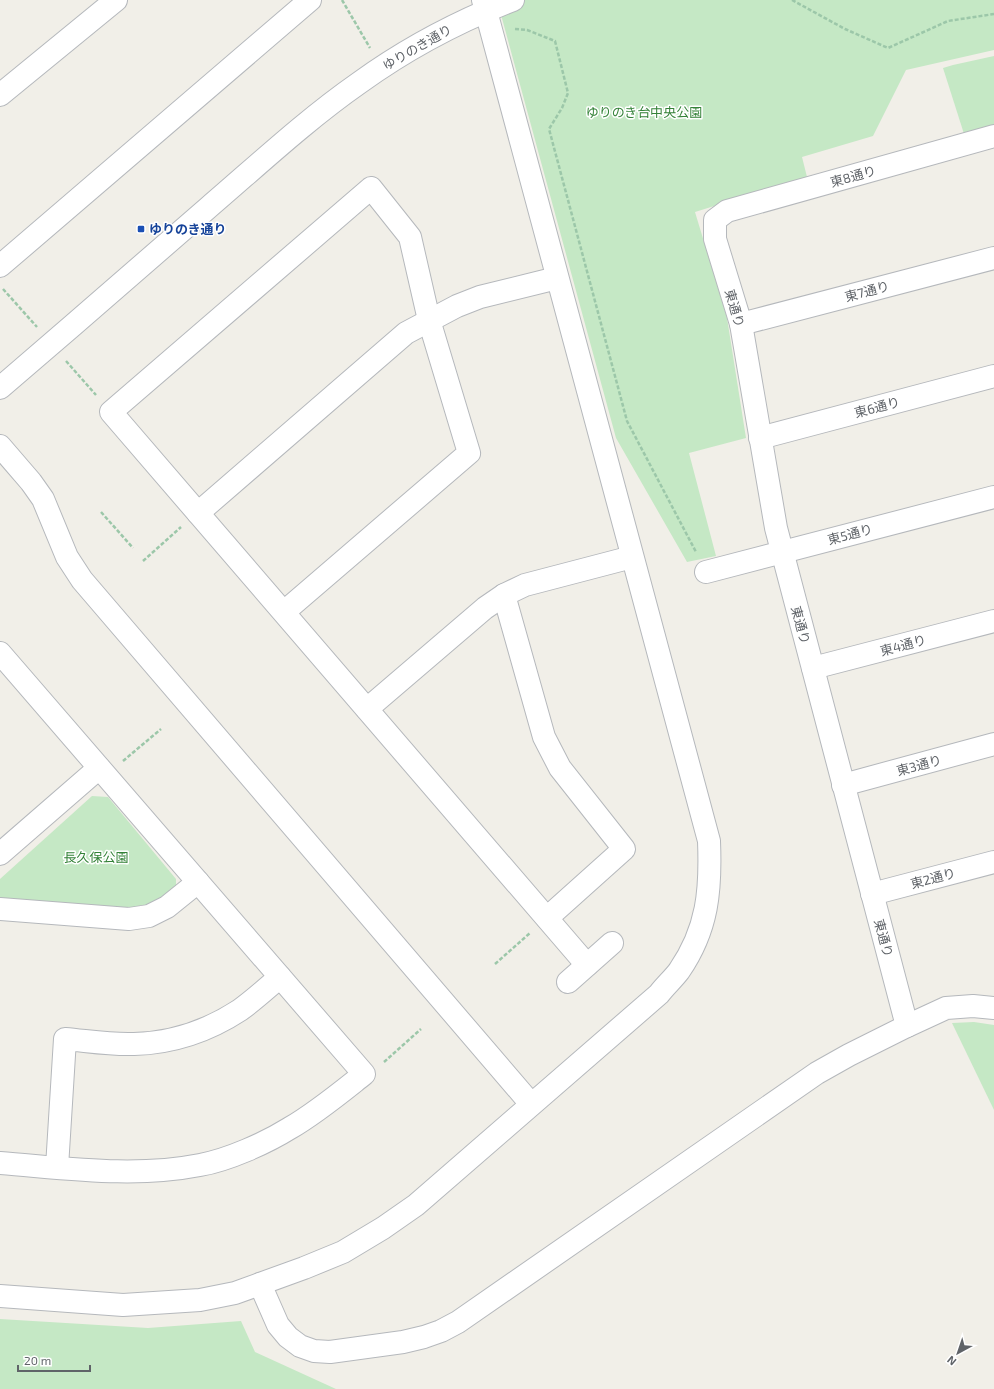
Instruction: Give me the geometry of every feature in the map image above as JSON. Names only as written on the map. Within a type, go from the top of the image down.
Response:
[{"type":"street","points":[[0,95],[116,0]]},
{"type":"street","points":[[0,266],[310,0]]},
{"type":"street","name":"ゆりのき通り","points":[[0,388],[332,102],[382,67],[441,33],[484,5],[513,0]]},
{"type":"street","points":[[0,1296],[123,1305],[200,1300],[235,1293],[343,1252],[383,1228],[416,1205],[659,994],[679,971],[702,926],[708,900],[710,873],[709,841],[484,5]]},
{"type":"street","name":"東8通り","points":[[715,220],[727,211],[994,136]]},
{"type":"street","points":[[284,612],[469,453],[429,320],[410,237],[371,188],[111,412],[588,965]]},
{"type":"street","name":"東通り","points":[[715,220],[715,239],[741,324],[776,528],[907,1026]]},
{"type":"street","name":"東7通り","points":[[741,324],[994,258]]},
{"type":"street","points":[[198,513],[406,333],[457,306],[480,297],[557,278]]},
{"type":"street","name":"東6通り","points":[[760,438],[994,376]]},
{"type":"street","points":[[0,446],[31,482],[43,499],[67,557],[82,580],[531,1104]]},
{"type":"street","name":"東5通り","points":[[706,572],[994,497]]},
{"type":"street","points":[[367,709],[485,608],[504,595],[525,585],[632,557]]},
{"type":"street","points":[[504,595],[544,737],[560,768],[624,849],[547,918]]},
{"type":"street","name":"東4通り","points":[[813,668],[994,621]]},
{"type":"street","points":[[0,1163],[131,1172],[169,1170],[202,1165],[234,1155],[289,1129],[311,1116],[364,1074],[103,772],[4,667]]},
{"type":"street","name":"東3通り","points":[[843,785],[994,744]]},
{"type":"street","points":[[0,854],[103,772]]},
{"type":"street","name":"東2通り","points":[[872,894],[994,862]]},
{"type":"street","points":[[0,909],[129,919],[149,916],[167,907],[198,882]]},
{"type":"street","points":[[568,982],[612,943]]},
{"type":"street","points":[[58,1168],[65,1039],[133,1044],[159,1043],[192,1035],[218,1023],[240,1010],[280,977]]},
{"type":"street","points":[[260,1284],[278,1325],[288,1337],[300,1346],[314,1351],[330,1352],[403,1342],[441,1331],[458,1322],[817,1073],[849,1055],[946,1008],[973,1006],[994,1008]]},
{"type":"path","points":[[342,0],[382,67]]},
{"type":"path","points":[[792,0],[845,29],[888,48],[948,21],[994,14]]},
{"type":"path","points":[[512,28],[526,30],[555,41],[568,93],[562,108],[549,129],[627,421],[706,572]]},
{"type":"path","points":[[0,286],[111,412]]},
{"type":"path","points":[[101,512],[133,548]]},
{"type":"path","points":[[144,561],[198,513]]},
{"type":"path","points":[[103,772],[161,729]]},
{"type":"path","points":[[495,964],[547,918]]},
{"type":"path","points":[[364,1074],[373,1071],[421,1029]]},
{"type":"green space","name":"ゆりのき台中央公園","points":[[497,0],[994,0],[994,50],[906,70],[873,136],[802,157],[807,177],[695,212],[727,318],[746,438],[689,453],[716,556],[687,562],[616,438]]},
{"type":"green space","points":[[994,56],[994,129],[965,137],[943,68]]},
{"type":"green space","name":"長久保公園","points":[[92,796],[108,797],[176,879],[176,887],[153,903],[127,909],[0,899],[0,879]]},
{"type":"green space","points":[[974,1022],[994,1025],[994,1110],[952,1023]]},
{"type":"green space","points":[[0,1319],[148,1328],[241,1321],[255,1352],[336,1389],[0,1389]]},
{"type":"place","name":"ゆりのき通り","points":[[141,229]]}]
